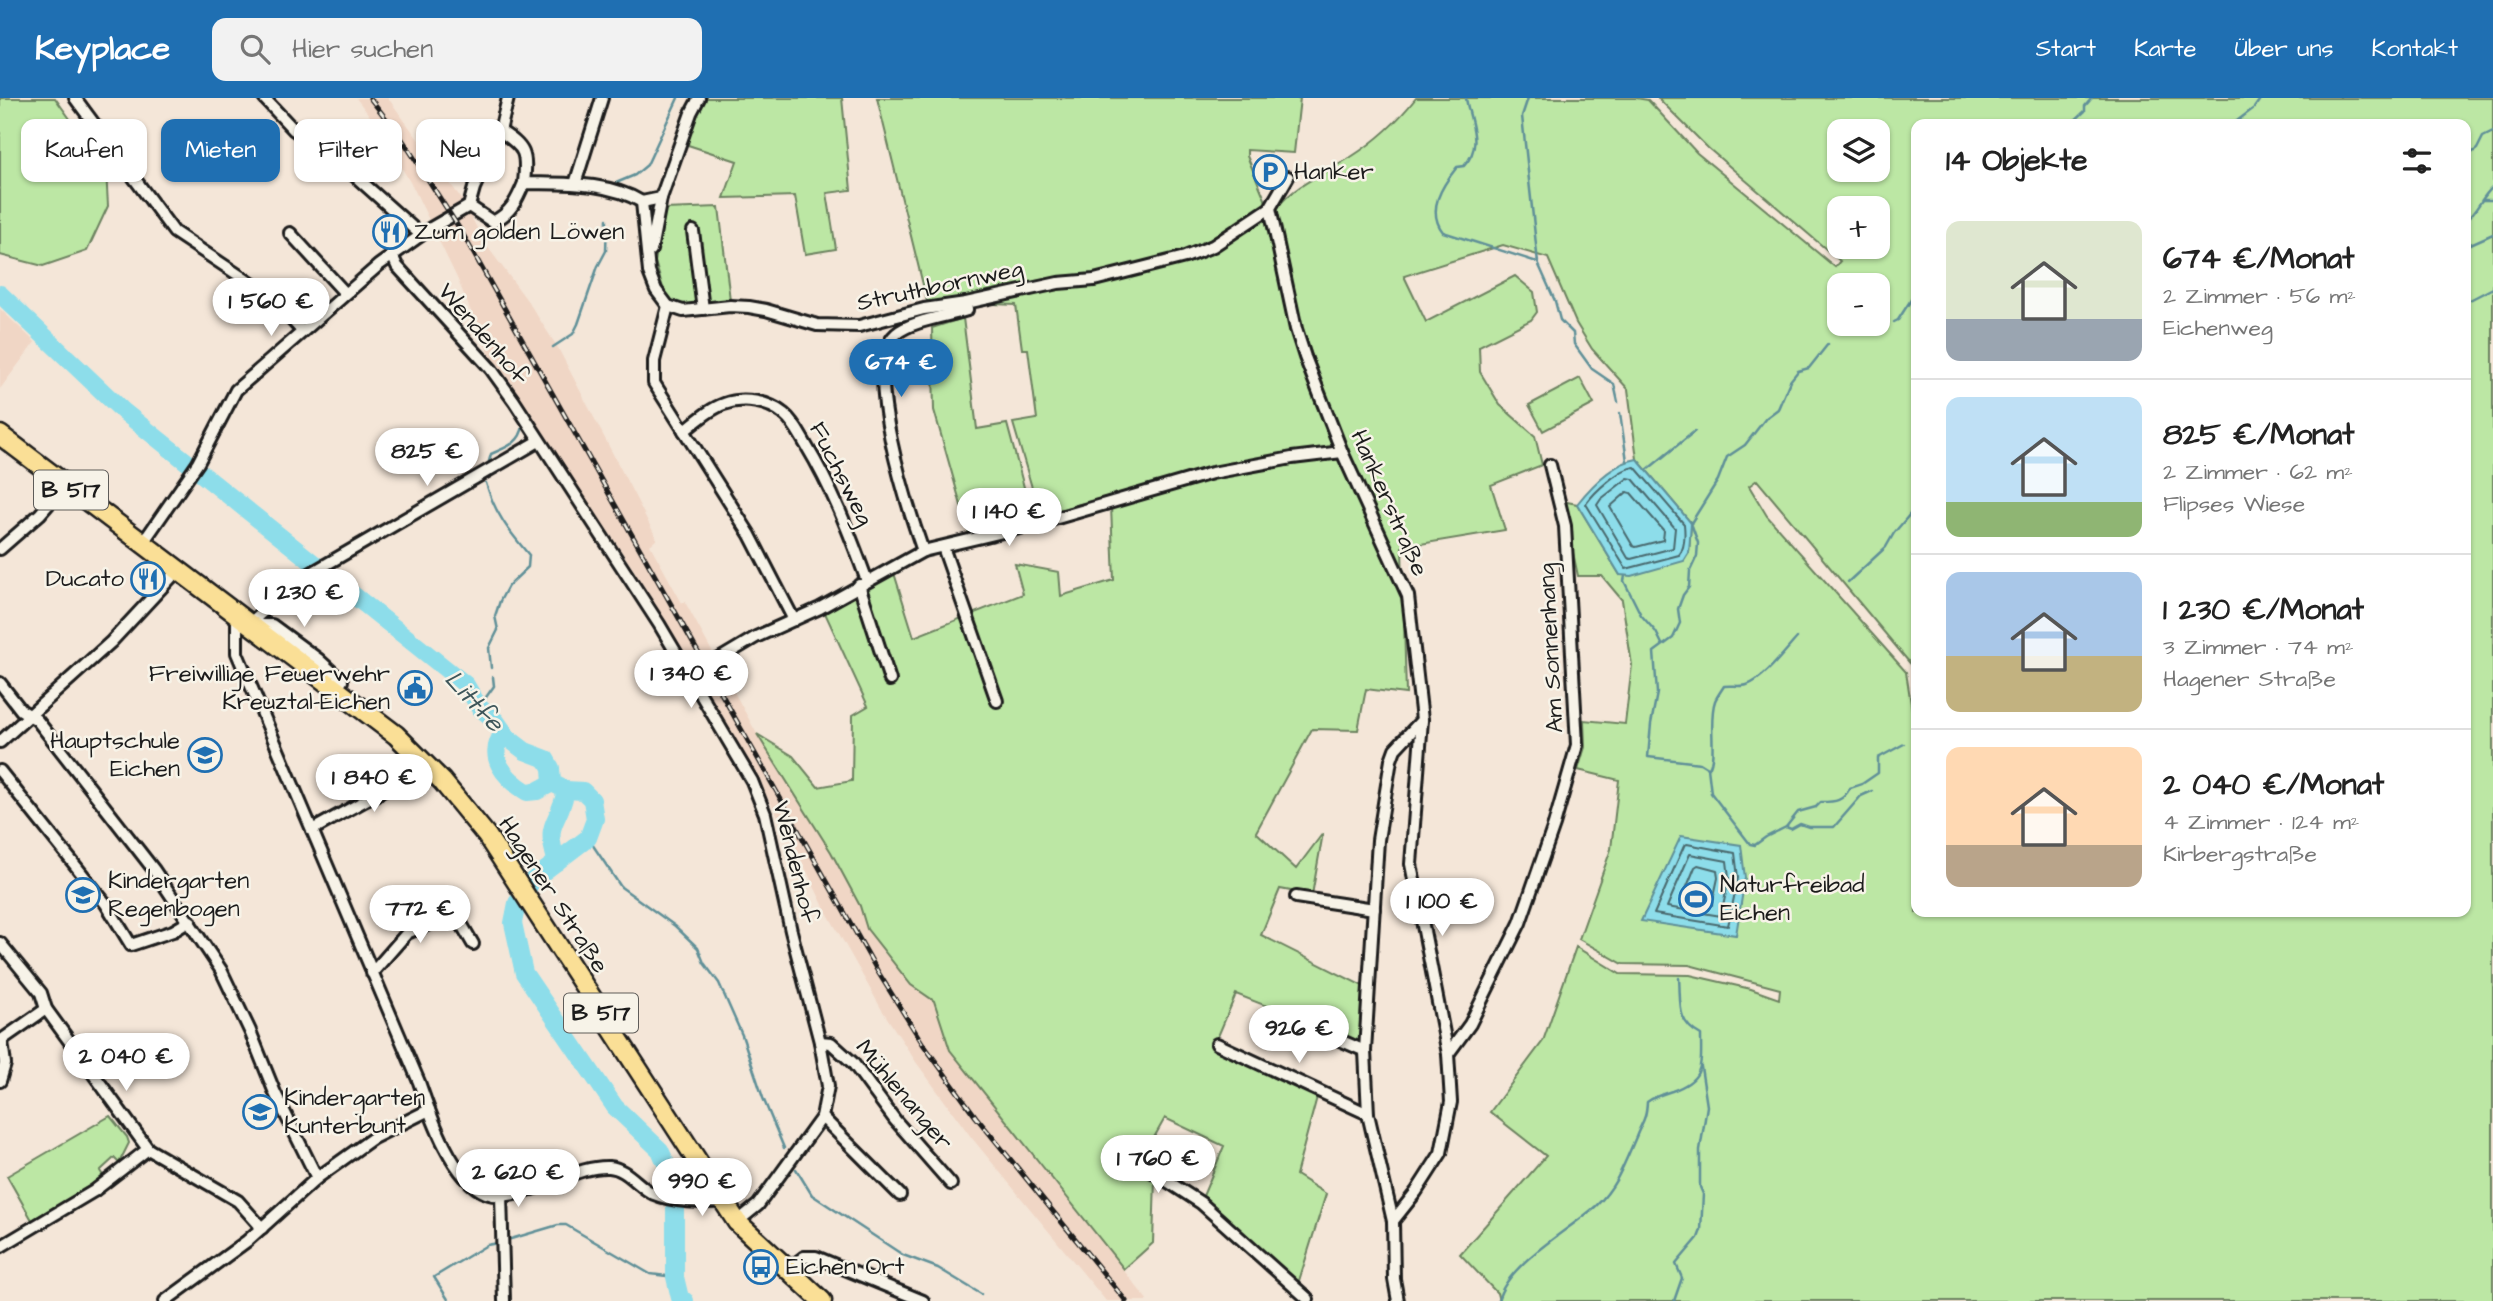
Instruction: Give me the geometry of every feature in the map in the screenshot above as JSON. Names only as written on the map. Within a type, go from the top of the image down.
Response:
[{"type":"main road","name":"Hagener Straße","points":[[0,435],[396,736],[442,781],[487,836],[737,1222],[822,1301]]},
{"type":"street","points":[[75,98],[174,232],[270,296],[302,331]]},
{"type":"street","points":[[264,98],[293,130],[336,159],[421,235]]},
{"type":"street","points":[[503,119],[508,98]]},
{"type":"street","points":[[575,184],[602,98]]},
{"type":"street","points":[[648,262],[661,198],[691,113],[699,98]]},
{"type":"street","points":[[469,206],[493,222],[503,217],[516,204],[524,183],[526,157],[523,150],[505,135]]},
{"type":"street","points":[[1270,208],[1288,177]]},
{"type":"street","points":[[142,544],[198,463],[236,390],[392,255],[469,206],[477,182]]},
{"type":"street","points":[[524,183],[612,188],[642,202],[661,198]]},
{"type":"street","points":[[642,202],[648,262],[656,290],[668,306],[654,361],[653,376],[657,388],[750,535],[794,620]]},
{"type":"street","name":"Struthbornweg","points":[[668,306],[683,310],[749,307],[817,325],[859,326],[924,309],[966,303],[1058,283],[1094,280],[1185,257],[1213,246],[1270,208]]},
{"type":"street","name":"Hankerstraße","points":[[1270,208],[1296,329],[1342,452],[1408,596],[1422,720],[1411,864],[1448,1054],[1451,1102],[1441,1153],[1392,1221]]},
{"type":"street","points":[[693,231],[702,309]]},
{"type":"street","points":[[290,233],[345,293]]},
{"type":"street","name":"Wendenhof","points":[[392,255],[397,266],[418,291],[491,369],[620,562],[752,781],[765,814],[790,931],[820,1042],[828,1086],[822,1117],[758,1205],[737,1222]]},
{"type":"street","points":[[923,551],[903,492],[887,423],[884,377],[886,349],[895,335],[905,328],[967,310],[966,303]]},
{"type":"street","name":"Fuchsweg","points":[[684,431],[712,410],[735,401],[757,401],[785,415],[824,475],[863,583],[890,680]]},
{"type":"street","points":[[539,441],[308,575],[242,621],[237,653],[429,1110],[455,1165],[469,1183],[486,1193],[520,1193],[591,1168],[613,1167],[653,1194],[703,1203],[723,1201]]},
{"type":"street","points":[[689,677],[756,637],[794,620],[923,551],[1040,523],[1212,473],[1342,452]]},
{"type":"street","name":"Am Sonnenhang","points":[[1448,1054],[1470,1024],[1520,923],[1554,825],[1577,746],[1565,526],[1550,465]]},
{"type":"street","points":[[0,549],[40,514],[65,485]]},
{"type":"street","points":[[943,547],[997,701]]},
{"type":"street","points":[[0,742],[111,642],[178,570]]},
{"type":"street","name":"Hagener Straße","points":[[242,621],[272,625],[342,681]]},
{"type":"street","points":[[0,683],[22,710],[37,720],[54,741],[190,921],[221,970],[275,1093],[317,1178]]},
{"type":"street","points":[[1398,1301],[1394,1279],[1392,1221],[1368,1114],[1365,1051],[1378,839],[1391,760],[1395,749],[1422,720]]},
{"type":"street","points":[[312,830],[393,785],[401,767]]},
{"type":"street","points":[[0,771],[106,904],[131,945],[173,931],[190,921]]},
{"type":"street","points":[[1296,897],[1374,909]]},
{"type":"street","points":[[372,973],[407,933],[455,913],[472,944]]},
{"type":"street","points":[[0,943],[41,993],[46,1009],[148,1149],[238,1201],[262,1228]]},
{"type":"street","points":[[0,1081],[5,1065],[1,1041],[46,1009]]},
{"type":"street","points":[[1319,1031],[1365,1051]]},
{"type":"street","name":"Mühlenanger","points":[[820,1042],[831,1043],[853,1063],[895,1120],[951,1184]]},
{"type":"street","points":[[1217,1044],[1368,1114]]},
{"type":"street","points":[[165,1301],[247,1241],[317,1178],[373,1138],[429,1110]]},
{"type":"street","points":[[822,1117],[900,1195]]},
{"type":"street","points":[[0,1247],[94,1191],[148,1149]]},
{"type":"street","points":[[1133,1159],[1201,1203],[1306,1300]]},
{"type":"street","points":[[501,1195],[505,1301]]},
{"type":"street","points":[[787,1270],[804,1257],[816,1257],[923,1301]]},
{"type":"shaded area","points":[[356,98],[388,98],[416,136],[416,182],[449,182],[463,201],[484,242],[558,348],[657,539],[650,545],[682,603],[685,602],[757,734],[831,852],[860,906],[867,929],[911,985],[934,1001],[950,1050],[1148,1301],[1106,1301],[971,1137],[916,1062],[882,1010],[824,907],[792,840],[673,633],[488,352],[457,278],[402,168],[402,119],[372,119]]},
{"type":"shaded area","points":[[0,309],[35,342],[0,389]]},
{"type":"green space","points":[[0,98],[55,98],[70,119],[21,119],[21,182],[107,182],[108,206],[87,251],[43,266],[0,255]]},
{"type":"green space","points":[[696,98],[842,98],[851,190],[827,193],[836,249],[805,254],[795,196],[724,198],[737,161],[688,145]]},
{"type":"green space","points":[[877,98],[1300,98],[1294,153],[1247,150],[1247,156],[1265,199],[1290,329],[1334,447],[1212,468],[1040,515],[1013,423],[1037,419],[1028,349],[1022,349],[1016,305],[927,301]]},
{"type":"green space","points":[[1416,98],[1648,100],[1697,153],[1835,267],[1840,261],[1838,259],[1890,259],[1890,196],[1827,196],[1827,250],[1708,148],[1658,98],[2493,98],[2493,1301],[1499,1301],[1497,1293],[1460,1254],[1546,1156],[1490,1112],[1543,1041],[1576,947],[1620,974],[1690,975],[1751,989],[1779,999],[1780,989],[1689,965],[1623,964],[1579,939],[1611,849],[1619,780],[1578,770],[1585,747],[1584,720],[1625,724],[1632,665],[1622,600],[1602,576],[1578,576],[1562,501],[1577,504],[1620,575],[1689,553],[1691,523],[1637,459],[1628,389],[1592,349],[1576,323],[1548,258],[1503,245],[1404,276],[1426,322],[1515,276],[1534,292],[1537,312],[1531,320],[1479,346],[1480,372],[1500,405],[1535,436],[1542,465],[1491,485],[1505,530],[1402,547],[1406,694],[1366,689],[1358,730],[1312,729],[1256,832],[1296,869],[1323,833],[1312,895],[1280,889],[1261,935],[1363,986],[1361,1043],[1236,994],[1213,1048],[1317,1097],[1296,1175],[1326,1194],[1298,1284],[1203,1196],[1224,1146],[1165,1118],[1138,1166],[1155,1178],[1153,1243],[1124,1269],[950,1050],[934,1001],[911,985],[867,929],[860,906],[831,852],[757,734],[793,756],[818,787],[852,781],[853,715],[868,706],[825,613],[894,573],[914,637],[1023,594],[1015,564],[1059,572],[1061,596],[1114,580],[1111,506],[1214,478],[1321,460],[1345,450],[1302,327],[1275,210],[1291,193],[1369,144]]},
{"type":"green space","points":[[719,207],[730,300],[683,305],[671,302],[664,291],[655,262],[664,209]]},
{"type":"green space","points":[[963,318],[977,429],[1007,424],[1025,491],[995,498],[1005,526],[970,537],[934,410],[932,328]]},
{"type":"green space","points":[[1580,378],[1594,404],[1543,431],[1529,405]]},
{"type":"green space","points":[[110,1116],[129,1143],[119,1163],[114,1158],[100,1171],[104,1177],[32,1220],[7,1176]]},
{"type":"water","points":[[1637,459],[1691,523],[1689,553],[1684,561],[1631,576],[1620,575],[1577,504],[1596,482],[1611,470]]},
{"type":"water","name":"Naturfreibad Eichen","points":[[1681,836],[1741,845],[1745,878],[1736,935],[1641,921]]},
{"type":"waterway","points":[[616,183],[635,175],[647,165],[678,98]]},
{"type":"waterway","points":[[1466,98],[1474,134],[1473,150],[1464,166],[1457,167],[1441,190],[1436,207],[1438,224],[1443,232],[1537,262]]},
{"type":"waterway","points":[[1528,98],[1522,116],[1538,263],[1555,301],[1560,320],[1573,333],[1574,344],[1592,369],[1614,384],[1618,402]]},
{"type":"waterway","points":[[2076,119],[2085,111],[2085,106],[2092,98]]},
{"type":"waterway","points":[[2240,119],[2254,108],[2261,98]]},
{"type":"waterway","points":[[2471,153],[2477,149],[2483,137],[2493,132]]},
{"type":"waterway","points":[[2471,215],[2493,187]]},
{"type":"waterway","points":[[2482,200],[2493,200]]},
{"type":"waterway","points":[[553,347],[573,334],[578,324],[606,251],[607,219]]},
{"type":"waterway","points":[[2471,244],[2493,234]]},
{"type":"waterway","points":[[2471,299],[2493,288]]},
{"type":"waterway","name":"Littfe","points":[[0,294],[123,411],[466,685],[479,707],[496,721],[508,738],[525,751],[546,759],[551,768],[552,783],[566,790],[583,791],[592,800],[595,819],[588,838],[534,879],[517,903],[513,923],[524,973],[615,1107],[660,1150],[675,1184],[675,1277],[680,1298],[685,1301]]},
{"type":"waterway","points":[[1894,322],[1911,300]]},
{"type":"waterway","points":[[1828,344],[1809,368],[1798,371],[1790,381],[1778,409],[1766,418],[1745,445],[1727,457],[1718,480],[1691,523],[1698,543],[1697,556],[1690,571],[1689,587],[1678,609],[1680,623],[1673,638],[1654,652],[1657,693],[1648,757],[1700,763],[1708,768],[1711,793],[1750,844],[1755,845],[1786,827],[1798,812],[1816,807],[1821,802],[1842,798],[1850,788],[1862,784],[1878,773],[1878,758],[1904,744]]},
{"type":"waterway","points":[[489,461],[491,454],[516,441],[523,426],[499,389]]},
{"type":"waterway","points":[[1620,413],[1627,461]]},
{"type":"waterway","points":[[1647,470],[1695,431]]},
{"type":"waterway","points":[[486,483],[503,522],[529,555],[528,567],[508,586],[500,601],[495,616],[498,630],[489,648],[491,668]]},
{"type":"waterway","points":[[1848,582],[1886,547],[1911,513]]},
{"type":"waterway","points":[[1625,576],[1624,581],[1641,615],[1656,632],[1662,644]]},
{"type":"waterway","points":[[1709,768],[1712,755],[1713,709],[1724,686],[1745,686],[1754,682],[1797,638]]},
{"type":"waterway","points":[[479,707],[494,686],[493,677]]},
{"type":"waterway","points":[[504,732],[496,750],[497,758],[511,780],[527,792],[537,791],[552,783]]},
{"type":"waterway","points":[[557,862],[552,831],[566,790]]},
{"type":"waterway","points":[[1786,827],[1791,829],[1800,824],[1809,827],[1834,827],[1861,796],[1872,791]]},
{"type":"waterway","points":[[588,838],[621,887],[675,926],[698,948],[704,963],[719,983],[742,1035],[763,1098],[784,1148]]},
{"type":"waterway","points":[[1498,1301],[1513,1274],[1526,1261],[1596,1206],[1610,1190],[1643,1121],[1647,1102],[1683,1086],[1696,1076],[1701,1063],[1701,1035],[1687,1024],[1681,1011],[1679,978]]},
{"type":"waterway","points":[[1674,1301],[1682,1278],[1676,1264],[1698,1238],[1701,1230],[1703,1194],[1700,1187],[1700,1150],[1707,1106],[1701,1067]]},
{"type":"waterway","points":[[796,1169],[812,1195],[903,1255],[938,1268],[981,1294]]},
{"type":"waterway","points":[[504,1241],[566,1225],[650,1274],[675,1277]]},
{"type":"waterway","points":[[449,1301],[434,1277],[487,1245],[498,1243]]},
{"type":"railway","points":[[370,98],[404,142],[461,231],[878,972],[923,1044],[976,1117],[1126,1301]]},
{"type":"place","name":"Hanker","points":[[1270,172]]},
{"type":"place","name":"Zum golden Löwen","points":[[390,232]]},
{"type":"place","name":"Ducato","points":[[148,579]]},
{"type":"place","name":"Freiwillige Feuerwehr Kreuztal-Eichen","points":[[415,688]]},
{"type":"place","name":"Hauptschule Eichen","points":[[205,755]]},
{"type":"place","name":"Kindergarten Regenbogen","points":[[83,895]]},
{"type":"place","name":"Naturfreibad Eichen","points":[[1696,899]]},
{"type":"place","name":"Kindergarten Kunterbunt","points":[[260,1112]]},
{"type":"place","name":"Eichen Ort","points":[[761,1267]]}]
